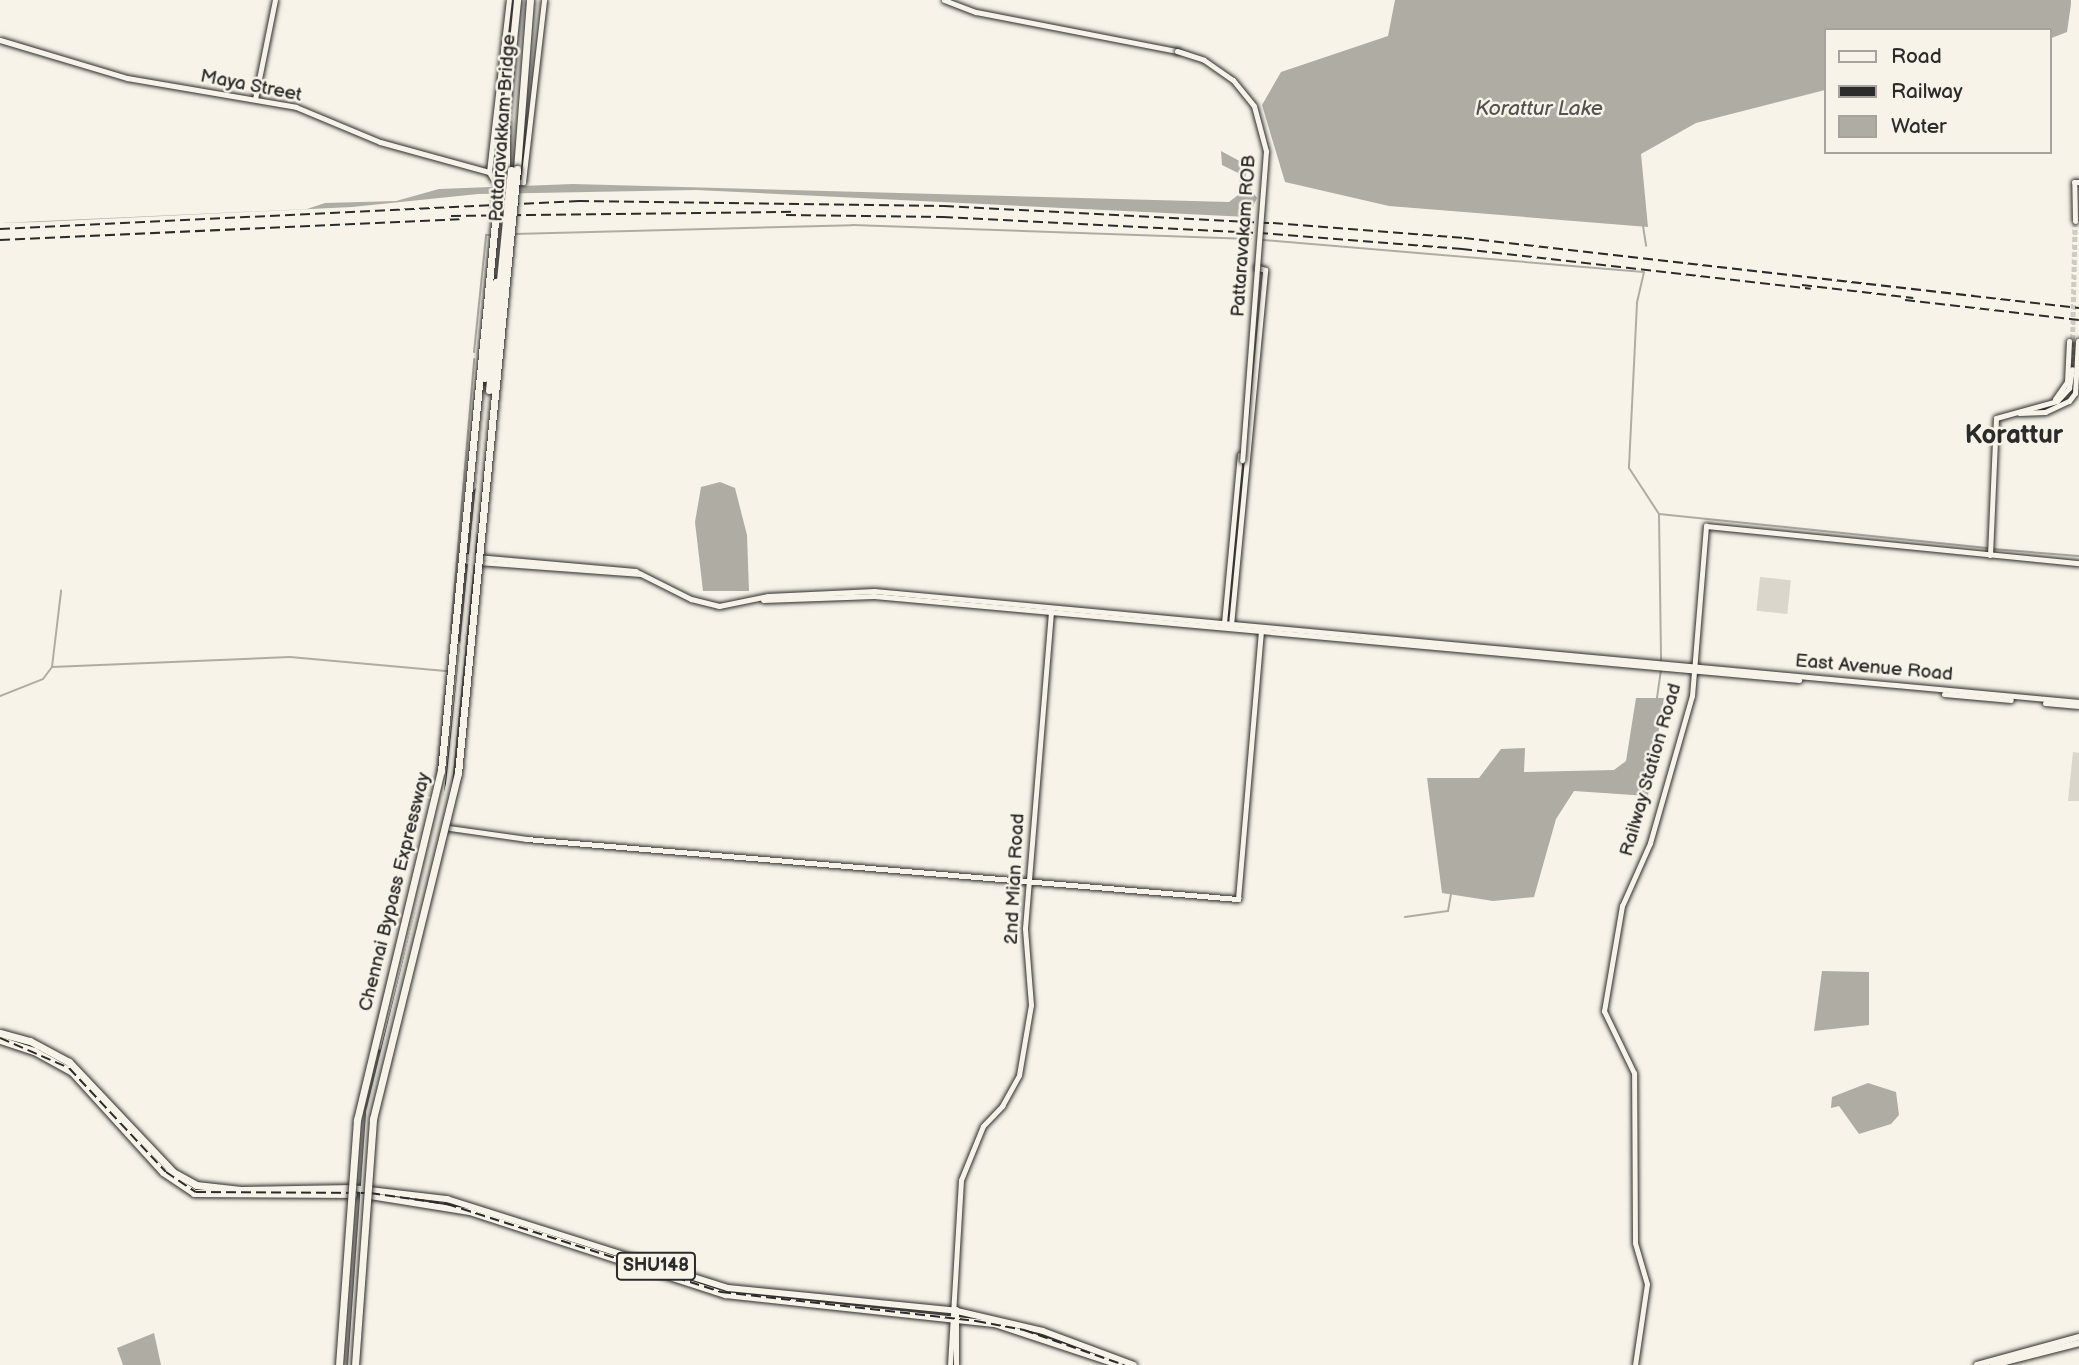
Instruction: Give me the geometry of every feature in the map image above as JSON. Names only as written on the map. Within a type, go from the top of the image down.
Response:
[{"type":"highway","name":"Pattaravakkam Bridge","points":[[509,259],[510,135],[505,118],[517,0]]},
{"type":"highway","name":"Pattaravakkam Bridge","points":[[492,257],[519,119],[530,0]]},
{"type":"highway","points":[[470,531],[508,170]]},
{"type":"highway","name":"Chennai Bypass Expressway","points":[[340,1365],[357,1120],[441,771],[492,257]]},
{"type":"highway","name":"Chennai Bypass Expressway","points":[[353,1365],[373,1119],[458,773],[509,259]]},
{"type":"highway","name":"SHU148","points":[[0,1033],[30,1041],[69,1062],[168,1167],[196,1185],[241,1189],[357,1191]]},
{"type":"highway","name":"SHU148","points":[[0,1040],[34,1051],[72,1072],[163,1172],[194,1194],[357,1191]]},
{"type":"main road","points":[[340,1365],[366,1093],[438,826],[453,756],[470,531],[463,524],[489,260],[509,262],[484,526],[470,531]]},
{"type":"main road","points":[[353,1365],[357,1191]]},
{"type":"main road","name":"SHU148","points":[[357,1191],[447,1199],[726,1295],[779,1296],[953,1315],[1043,1331],[1134,1365]]},
{"type":"main road","name":"SHU148","points":[[953,1315],[1020,1330],[1119,1365]]},
{"type":"main road","points":[[1977,1365],[2079,1337]]},
{"type":"main road","points":[[1993,1365],[2079,1343]]},
{"type":"street","points":[[256,99],[261,51],[275,0]]},
{"type":"street","points":[[489,172],[509,0]]},
{"type":"street","name":"Maya Street","points":[[0,40],[127,78],[296,107],[380,142],[489,172],[492,179],[523,182],[544,0]]},
{"type":"street","name":"Pattaravakam ROB","points":[[944,0],[1019,21],[1177,51],[1212,65],[1239,87],[1254,106],[1266,151],[1240,482]]},
{"type":"street","points":[[2075,220],[2074,181],[2079,182]]},
{"type":"street","points":[[1227,625],[1263,266],[1255,269],[1240,482]]},
{"type":"street","points":[[2016,412],[2062,393],[2067,382],[2069,341]]},
{"type":"street","points":[[2016,412],[2045,412],[2069,401],[2075,393],[2078,341]]},
{"type":"street","points":[[2072,369],[2065,396],[1996,418],[1990,552],[2079,562]]},
{"type":"street","name":"Railway Station Road","points":[[1635,1365],[1647,1284],[1635,1243],[1634,1081],[1604,1011],[1622,906],[1650,844],[1692,696],[1706,526],[1990,552]]},
{"type":"street","points":[[468,559],[641,574],[712,605],[763,600],[768,596],[845,590],[1504,653]]},
{"type":"street","name":"2nd Mian Road","points":[[953,1315],[958,1202],[970,1151],[1019,1075],[1031,1004],[1025,939],[1051,610]]},
{"type":"street","points":[[1227,625],[1261,631],[1504,653]]},
{"type":"street","points":[[438,826],[526,839],[1238,899],[1261,631]]},
{"type":"street","name":"East Avenue Road","points":[[1504,653],[2079,704]]},
{"type":"street","points":[[950,1365],[953,1315]]},
{"type":"street","points":[[953,1315],[956,1365]]},
{"type":"shaded area","points":[[1760,577],[1791,580],[1787,614],[1756,611]]},
{"type":"shaded area","points":[[2073,752],[2079,753],[2079,801],[2068,801]]},
{"type":"water","name":"Korattur Lake","points":[[1395,0],[2071,0],[2067,32],[2051,38],[2051,28],[1824,28],[1824,90],[1696,123],[1641,154],[1648,227],[1389,206],[1285,182],[1262,105],[1281,72],[1388,36]]},
{"type":"water","points":[[1221,151],[1247,165],[1245,181],[1257,198],[1248,217],[696,190],[478,194],[352,207],[0,223],[307,209],[325,203],[396,201],[439,189],[573,184],[1229,202],[1242,192],[1238,173],[1222,165]]},
{"type":"water","points":[[720,482],[735,488],[747,535],[749,591],[703,591],[695,522],[701,487]]},
{"type":"water","points":[[1636,698],[1664,698],[1648,796],[1574,791],[1556,819],[1534,897],[1493,901],[1442,893],[1427,778],[1479,778],[1501,749],[1525,748],[1524,772],[1614,770],[1626,761]]},
{"type":"water","points":[[1822,971],[1869,972],[1869,1025],[1814,1031]]},
{"type":"water","points":[[1868,1083],[1896,1092],[1899,1115],[1891,1124],[1859,1134],[1839,1106],[1831,1108],[1832,1097]]},
{"type":"water","points":[[154,1333],[161,1365],[123,1365],[117,1348]]},
{"type":"waterway","points":[[514,234],[852,225],[1251,239]]},
{"type":"waterway","points":[[1643,226],[1646,246]]},
{"type":"waterway","points":[[474,352],[486,235],[490,235]]},
{"type":"waterway","points":[[1263,240],[1644,272],[1637,303],[1629,468],[1659,514],[1661,663]]},
{"type":"waterway","points":[[451,630],[474,359]]},
{"type":"waterway","points":[[1659,514],[1987,548]]},
{"type":"waterway","points":[[1993,549],[2079,556]]},
{"type":"waterway","points":[[0,696],[43,679],[52,667],[61,591]]},
{"type":"waterway","points":[[52,667],[290,657],[448,671]]},
{"type":"waterway","points":[[1657,698],[1661,669]]},
{"type":"waterway","points":[[1405,917],[1448,911],[1451,894]]},
{"type":"tunnel","points":[[2072,369],[2075,221]]},
{"type":"railway","points":[[0,229],[579,201],[944,206],[1273,223],[1464,238],[2079,308]]},
{"type":"railway","points":[[451,216],[794,212]]},
{"type":"railway","points":[[786,215],[943,217],[1273,234],[1462,249],[1811,289]]},
{"type":"railway","points":[[0,240],[460,219]]},
{"type":"railway","points":[[1802,285],[1913,298]]},
{"type":"railway","points":[[1905,300],[2079,320]]},
{"type":"railway","points":[[0,1038],[69,1068],[166,1172],[196,1192],[370,1193],[447,1204],[721,1292],[976,1321],[1024,1330],[1124,1365]]},
{"type":"district","name":"Korattur","points":[[2014,436]]}]
